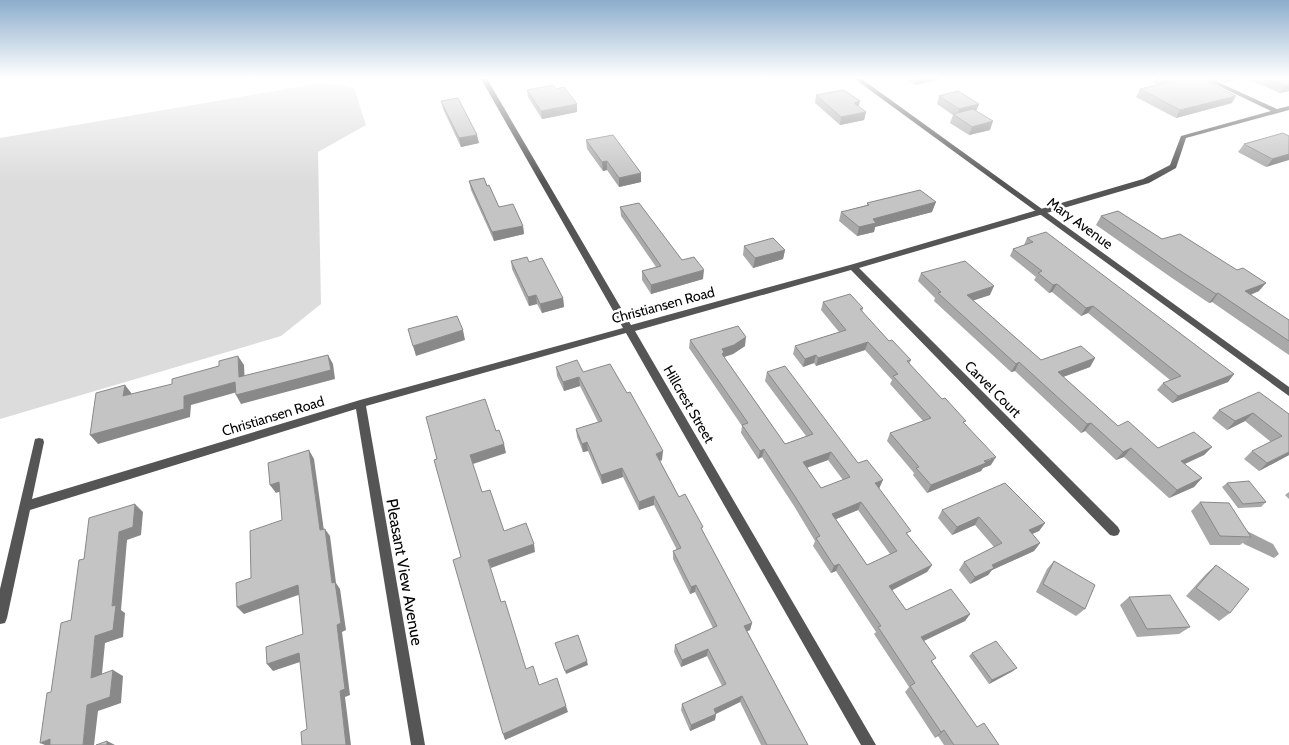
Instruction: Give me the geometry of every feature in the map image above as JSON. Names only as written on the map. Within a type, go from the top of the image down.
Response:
[{"type":"street","name":"Hillcrest Street","points":[[504,112],[869,745]]},
{"type":"street","name":"Mary Avenue","points":[[903,112],[1289,392]]},
{"type":"street","name":"Christiansen Road","points":[[24,507],[360,404],[853,267],[1146,181],[1173,166],[1183,137],[1273,112]]},
{"type":"street","name":"Carvel Court","points":[[853,267],[1114,531]]},
{"type":"street","name":"Pleasant View Avenue","points":[[360,404],[418,745]]},
{"type":"street","points":[[0,618],[39,442]]},
{"type":"shaded area","points":[[153,112],[362,112],[366,125],[318,152],[321,304],[281,336],[0,419],[0,138]]},
{"type":"shaded area","points":[[1247,531],[1273,544],[1279,554],[1274,558],[1244,544],[1240,538],[1243,532]]},
{"type":"building","points":[[446,112],[465,112],[477,135],[459,138]]},
{"type":"building","points":[[835,112],[866,112],[841,117]]},
{"type":"building","points":[[978,112],[993,121],[972,127],[953,114]]},
{"type":"building","points":[[1283,133],[1289,136],[1289,154],[1272,159],[1244,144]]},
{"type":"building","points":[[613,135],[641,173],[619,178],[607,161],[602,162],[586,140]]},
{"type":"building","points":[[484,178],[499,207],[513,204],[523,226],[492,232],[469,181]]},
{"type":"building","points":[[920,190],[936,202],[873,219],[876,223],[859,227],[841,212],[869,205],[867,203]]},
{"type":"building","points":[[639,203],[682,260],[694,257],[704,270],[651,285],[642,271],[661,266],[620,207]]},
{"type":"building","points":[[1118,211],[1162,239],[1180,234],[1237,270],[1243,268],[1266,283],[1245,291],[1289,320],[1289,341],[1218,293],[1216,294],[1179,270],[1101,216]]},
{"type":"building","points":[[1046,232],[1234,374],[1178,396],[1163,383],[1181,376],[1093,306],[1086,308],[1057,284],[1053,285],[1038,273],[1042,271],[1013,249],[1033,242],[1027,238]]},
{"type":"building","points":[[773,238],[785,250],[755,258],[744,246]]},
{"type":"building","points":[[527,257],[529,262],[542,258],[563,298],[540,304],[536,295],[528,297],[511,261]]},
{"type":"building","points":[[965,261],[994,286],[967,295],[1041,360],[1081,346],[1095,358],[1058,372],[1118,426],[1128,421],[1158,448],[1194,432],[1212,447],[1181,461],[1202,478],[1177,490],[1131,448],[1123,452],[1091,423],[1087,424],[1019,362],[1016,364],[938,293],[941,292],[921,273]]},
{"type":"building","points":[[850,294],[863,308],[860,309],[889,341],[892,340],[911,360],[907,361],[942,399],[945,398],[966,421],[963,422],[996,457],[984,461],[986,463],[931,485],[916,468],[919,467],[890,433],[931,418],[893,376],[898,374],[868,342],[818,358],[816,355],[805,359],[795,346],[846,330],[823,302]]},
{"type":"building","points":[[457,316],[463,330],[413,346],[408,329]]},
{"type":"building","points":[[738,326],[746,337],[734,345],[722,349],[724,352],[722,354],[785,444],[813,434],[767,372],[785,366],[858,463],[867,460],[883,480],[875,483],[911,531],[906,533],[932,565],[889,586],[906,610],[951,589],[970,614],[921,637],[936,658],[931,661],[977,727],[984,723],[999,745],[954,745],[944,730],[941,732],[910,686],[915,683],[878,627],[881,626],[839,564],[834,566],[816,538],[820,536],[796,498],[764,449],[760,451],[742,425],[748,423],[690,340]],"holes":[[[831,452],[850,477],[821,488],[803,462]],[[861,502],[897,551],[867,565],[832,514]]]},
{"type":"building","points":[[328,355],[331,370],[236,395],[235,382],[184,396],[184,409],[90,435],[96,393],[125,385],[123,396],[172,384],[172,379],[219,366],[219,361],[238,356],[239,377]]},
{"type":"building","points":[[577,360],[583,372],[610,364],[627,393],[630,392],[663,451],[656,454],[679,497],[685,494],[752,623],[744,626],[808,745],[767,745],[742,696],[714,709],[716,714],[691,725],[682,704],[726,684],[708,649],[682,660],[675,645],[717,626],[696,585],[691,587],[673,551],[681,548],[654,496],[639,502],[622,468],[601,475],[587,442],[582,444],[576,429],[602,421],[579,377],[563,382],[556,367]]},
{"type":"building","points":[[1259,392],[1289,414],[1289,452],[1267,463],[1252,451],[1282,436],[1253,413],[1235,421],[1219,410]]},
{"type":"building","points":[[485,399],[496,431],[499,430],[504,444],[470,455],[482,492],[490,490],[504,531],[526,523],[534,544],[488,560],[501,602],[505,601],[526,669],[533,666],[539,685],[557,678],[566,706],[503,734],[453,560],[461,557],[434,460],[437,459],[426,417]]},
{"type":"building","points":[[309,450],[320,530],[325,529],[332,583],[335,582],[341,623],[337,625],[345,689],[340,691],[346,745],[302,745],[301,732],[307,729],[299,653],[267,664],[266,647],[303,634],[298,585],[237,607],[236,583],[251,578],[250,531],[282,520],[279,482],[270,485],[268,463]]},
{"type":"building","points":[[1249,481],[1266,502],[1243,504],[1227,483]]},
{"type":"building","points":[[1005,483],[1045,523],[1029,530],[1040,543],[992,565],[994,568],[975,577],[964,562],[1002,543],[979,517],[957,527],[942,510]]},
{"type":"building","points":[[1200,502],[1229,503],[1251,537],[1220,536]]},
{"type":"building","points":[[135,504],[133,527],[119,532],[112,606],[116,605],[113,630],[95,636],[91,678],[113,670],[110,697],[87,705],[83,745],[50,745],[50,739],[40,743],[47,693],[51,692],[61,623],[71,620],[79,560],[84,559],[89,518]]},
{"type":"building","points":[[1054,561],[1095,585],[1085,609],[1043,584]]},
{"type":"building","points":[[1216,565],[1249,589],[1230,613],[1196,588]]},
{"type":"building","points":[[1170,595],[1190,627],[1147,629],[1129,597]]},
{"type":"building","points":[[578,635],[587,661],[565,671],[555,643]]},
{"type":"building","points":[[996,641],[1017,668],[992,680],[972,653]]},
{"type":"building","points":[[107,741],[107,745],[96,745]]}]
